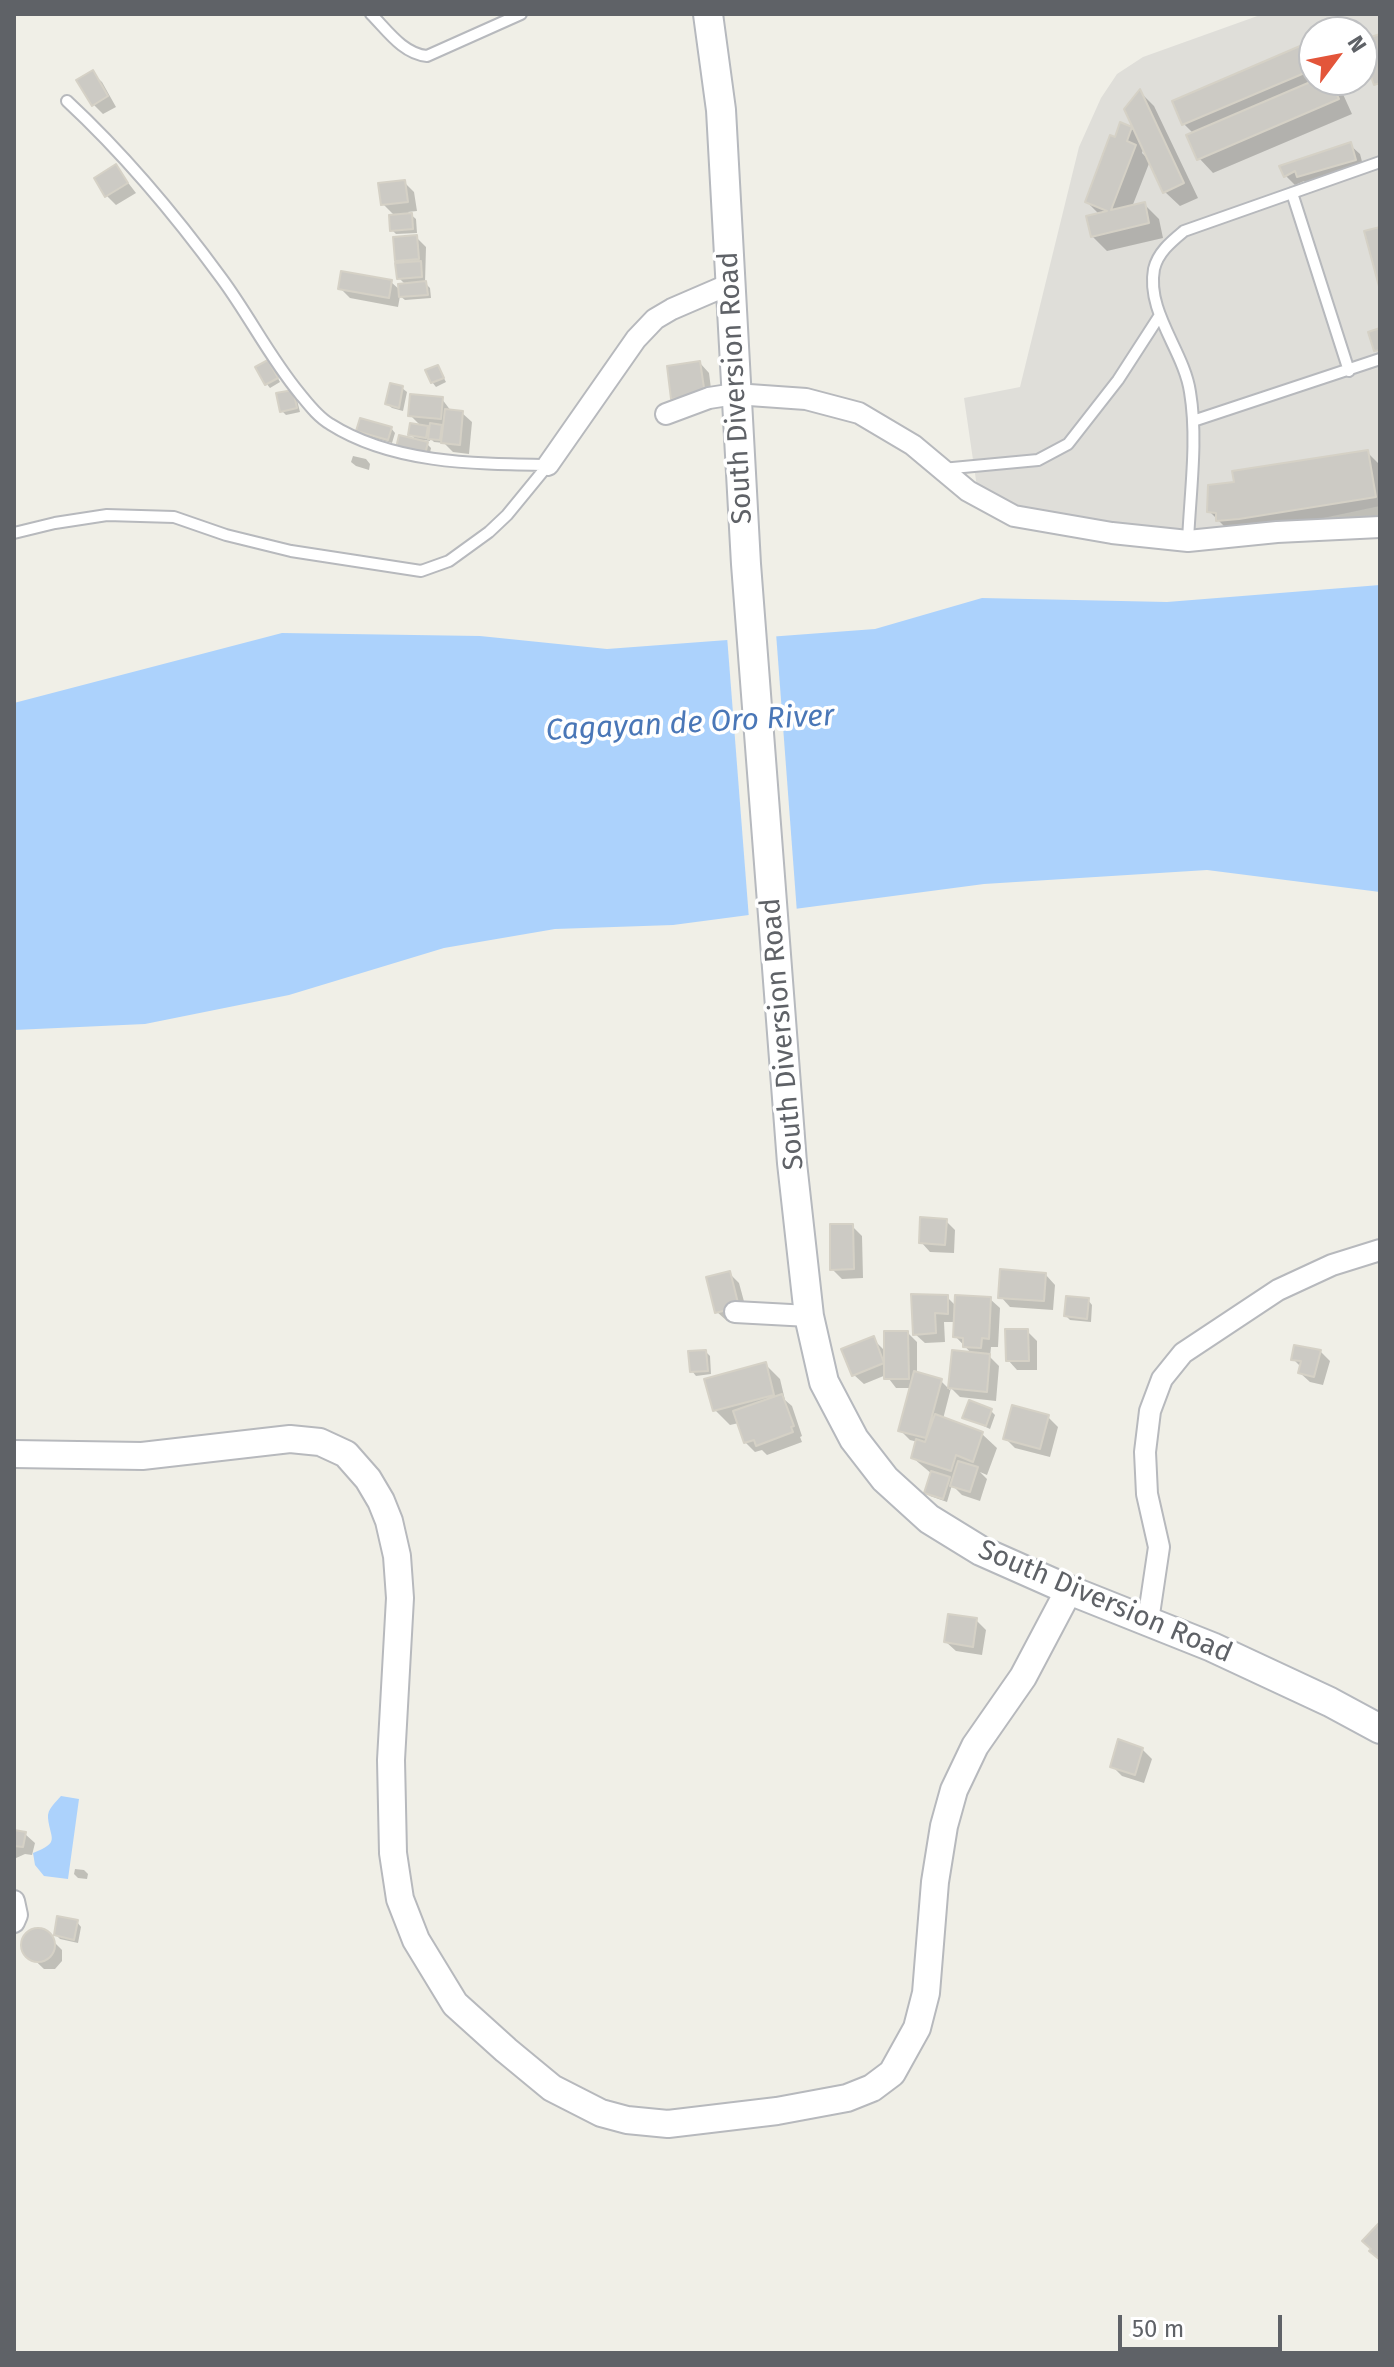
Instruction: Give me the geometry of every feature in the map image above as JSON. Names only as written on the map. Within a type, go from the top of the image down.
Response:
[{"type":"main road","name":"South Diversion Road","points":[[708,14],[721,110],[746,564],[792,1163],[809,1316],[824,1382],[854,1439],[885,1479],[929,1519],[981,1551],[1212,1647],[1380,1729]]},
{"type":"street","points":[[548,465],[636,339],[655,319],[730,284]]},
{"type":"street","points":[[666,414],[709,398],[735,394],[806,399],[859,413],[913,445],[968,491],[1014,516],[1112,533],[1188,541],[1277,532],[1380,527]]},
{"type":"street","points":[[1148,1621],[1159,1547],[1147,1494],[1145,1452],[1150,1411],[1162,1379],[1183,1353],[1278,1290],[1332,1265],[1380,1250]]},
{"type":"street","points":[[735,1312],[809,1316]]},
{"type":"street","points":[[14,1454],[142,1456],[290,1439],[320,1442],[346,1454],[368,1479],[381,1501],[397,1556],[400,1598],[391,1760],[393,1853],[400,1899],[416,1940],[455,2004],[506,2050],[552,2088],[601,2113],[627,2120],[668,2124],[791,2109],[847,2098],[872,2088],[892,2073],[917,2028],[926,1993],[935,1882],[944,1826],[954,1790],[975,1746],[1023,1677],[1069,1590]]},
{"type":"street","points":[[14,1901],[17,1915],[14,1922]]},
{"type":"lane","points":[[371,14],[407,50],[427,56],[521,14]]},
{"type":"lane","points":[[67,101],[104,136],[168,211],[222,279],[285,376],[329,423],[355,437],[420,458],[501,465],[548,465]]},
{"type":"lane","points":[[1188,541],[1193,421],[1186,371],[1160,315],[1153,288],[1154,267],[1166,246],[1184,231],[1380,162]]},
{"type":"lane","points":[[1292,193],[1349,371]]},
{"type":"lane","points":[[940,469],[1038,460],[1068,444],[1118,380],[1160,315]]},
{"type":"lane","points":[[1193,421],[1380,359]]},
{"type":"lane","points":[[14,533],[107,515],[174,517],[226,535],[291,551],[421,571],[449,561],[489,532],[548,465]]},
{"type":"shaded area","points":[[1263,14],[1380,14],[1380,506],[1314,520],[1168,531],[979,501],[964,398],[1020,387],[1079,147],[1101,98],[1117,74],[1143,57]]},
{"type":"water","name":"Cagayan de Oro River","points":[[1380,585],[1380,892],[1207,870],[984,884],[673,925],[555,929],[444,948],[289,995],[145,1024],[14,1030],[14,703],[282,633],[480,636],[607,649],[875,629],[982,598],[1167,602]]},
{"type":"water","points":[[61,1796],[79,1799],[68,1879],[44,1876],[35,1865],[33,1853],[51,1843],[48,1815]]},
{"type":"pier","points":[[776,633],[797,913],[749,919],[727,636]]},
{"type":"building","points":[[1380,34],[1378,84],[1378,35]]},
{"type":"building","points":[[1298,47],[1298,76],[1182,125],[1172,101]]},
{"type":"building","points":[[93,70],[108,96],[92,106],[76,80]]},
{"type":"building","points":[[1298,87],[1298,96],[1338,96],[1339,99],[1197,160],[1186,135]]},
{"type":"building","points":[[1140,89],[1184,183],[1163,193],[1124,109]]},
{"type":"building","points":[[1120,122],[1132,127],[1127,141],[1136,145],[1111,210],[1145,202],[1149,223],[1091,237],[1086,216],[1107,211],[1085,202],[1110,135],[1115,137]]},
{"type":"building","points":[[1351,142],[1356,160],[1297,177],[1295,171],[1284,177],[1279,166]]},
{"type":"building","points":[[116,164],[128,183],[105,197],[94,178]]},
{"type":"building","points":[[405,180],[408,202],[381,205],[378,183]]},
{"type":"building","points":[[412,213],[413,229],[390,231],[389,215]]},
{"type":"building","points":[[1380,227],[1380,290],[1364,231]]},
{"type":"building","points":[[417,235],[419,259],[395,261],[393,237]]},
{"type":"building","points":[[421,261],[422,277],[397,279],[395,263]]},
{"type":"building","points":[[341,271],[392,280],[389,298],[338,289]]},
{"type":"building","points":[[426,281],[428,295],[399,297],[398,284]]},
{"type":"building","points":[[1380,328],[1380,350],[1374,351],[1368,332]]},
{"type":"building","points":[[268,360],[278,378],[265,385],[255,367]]},
{"type":"building","points":[[700,361],[705,395],[671,399],[667,366]]},
{"type":"building","points":[[438,365],[444,378],[431,383],[425,370]]},
{"type":"building","points":[[390,383],[403,386],[399,408],[385,404]]},
{"type":"building","points":[[293,390],[297,408],[280,412],[276,393]]},
{"type":"building","points":[[410,394],[443,397],[441,419],[408,416]]},
{"type":"building","points":[[445,409],[463,411],[460,445],[441,443]]},
{"type":"building","points":[[360,418],[392,427],[388,440],[356,431]]},
{"type":"building","points":[[410,423],[428,426],[426,438],[408,435]]},
{"type":"building","points":[[430,423],[442,425],[440,440],[428,439]]},
{"type":"building","points":[[399,435],[428,442],[425,455],[396,448]]},
{"type":"building","points":[[1368,450],[1376,497],[1239,519],[1216,521],[1216,513],[1207,512],[1208,485],[1234,482],[1232,471]]},
{"type":"building","points":[[920,1217],[947,1219],[945,1245],[919,1243]]},
{"type":"building","points":[[830,1224],[853,1224],[854,1269],[830,1270]]},
{"type":"building","points":[[1000,1269],[1046,1273],[1044,1301],[998,1298]]},
{"type":"building","points":[[730,1271],[739,1307],[715,1313],[706,1277]]},
{"type":"building","points":[[911,1294],[948,1295],[948,1314],[935,1313],[936,1333],[913,1335]]},
{"type":"building","points":[[955,1295],[991,1297],[989,1339],[982,1338],[981,1348],[963,1347],[963,1338],[953,1337]]},
{"type":"building","points":[[1066,1296],[1089,1298],[1087,1319],[1064,1316]]},
{"type":"building","points":[[1005,1329],[1028,1329],[1029,1361],[1006,1361]]},
{"type":"building","points":[[884,1331],[908,1331],[909,1379],[884,1379]]},
{"type":"building","points":[[874,1336],[884,1363],[852,1376],[841,1349]]},
{"type":"building","points":[[1294,1345],[1321,1350],[1314,1377],[1298,1373],[1301,1361],[1291,1360]]},
{"type":"building","points":[[706,1350],[708,1371],[690,1372],[688,1351]]},
{"type":"building","points":[[952,1350],[990,1354],[987,1392],[948,1388]]},
{"type":"building","points":[[766,1362],[774,1395],[713,1411],[704,1379]]},
{"type":"building","points":[[914,1371],[942,1379],[926,1438],[898,1431]]},
{"type":"building","points":[[782,1394],[794,1426],[791,1427],[793,1432],[756,1446],[754,1440],[744,1443],[733,1411]]},
{"type":"building","points":[[969,1400],[992,1409],[986,1426],[962,1418]]},
{"type":"building","points":[[1012,1405],[1049,1415],[1040,1449],[1003,1439]]},
{"type":"building","points":[[935,1414],[983,1432],[973,1462],[956,1455],[951,1471],[911,1458],[916,1439],[925,1442]]},
{"type":"building","points":[[958,1461],[978,1467],[970,1492],[950,1486]]},
{"type":"building","points":[[931,1471],[950,1477],[943,1499],[924,1493]]},
{"type":"building","points":[[948,1614],[977,1618],[973,1647],[944,1642]]},
{"type":"building","points":[[1118,1739],[1143,1748],[1135,1775],[1110,1767]]},
{"type":"building","points":[[14,1830],[26,1832],[23,1847],[14,1846]]},
{"type":"building","points":[[57,1916],[78,1920],[74,1940],[54,1935]]},
{"type":"building","points":[[38,1928],[50,1933],[55,1945],[50,1957],[38,1962],[26,1957],[21,1945],[26,1933]]},
{"type":"building","points":[[1380,2224],[1380,2260],[1362,2241]]}]
